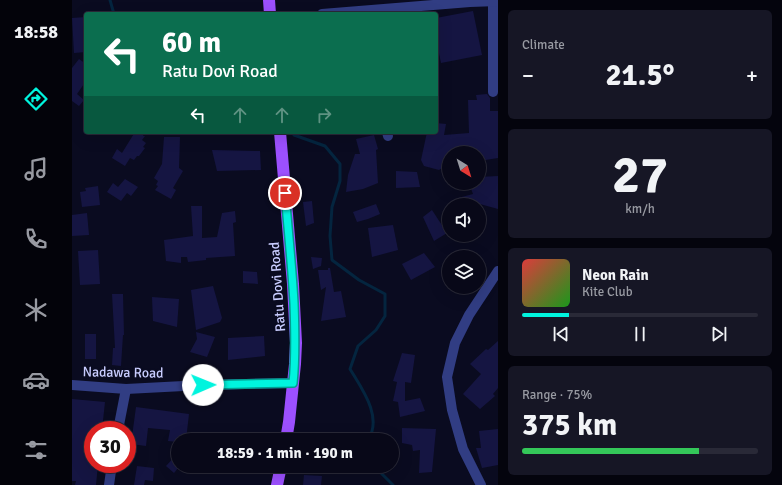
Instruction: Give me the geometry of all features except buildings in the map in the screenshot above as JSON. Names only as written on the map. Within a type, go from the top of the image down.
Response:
[{"type":"main road","points":[[269,0],[270,12]]},
{"type":"main road","name":"Ratu Dovi Road","points":[[280,134],[294,313],[295,364],[287,433]]},
{"type":"main road","points":[[277,485],[279,473]]},
{"type":"street","points":[[343,12],[495,1],[493,92]]},
{"type":"street","points":[[481,485],[463,449],[452,410],[447,377],[455,343],[469,315],[498,271]]},
{"type":"street","name":"Nadawa Road","points":[[72,385],[126,389],[203,385],[293,383]]},
{"type":"street","points":[[120,421],[126,389]]},
{"type":"street","points":[[109,485],[111,473]]},
{"type":"waterway","points":[[110,0],[113,12]]},
{"type":"waterway","points":[[294,135],[325,146],[340,164],[340,181],[332,207],[330,236],[332,260],[359,280],[385,294],[385,316],[376,330],[358,346],[350,369],[369,403],[373,422],[371,433]]},
{"type":"waterway","points":[[381,473],[393,485]]},
{"type":"route","points":[[203,385],[293,383],[296,343],[293,284],[285,193]]}]
